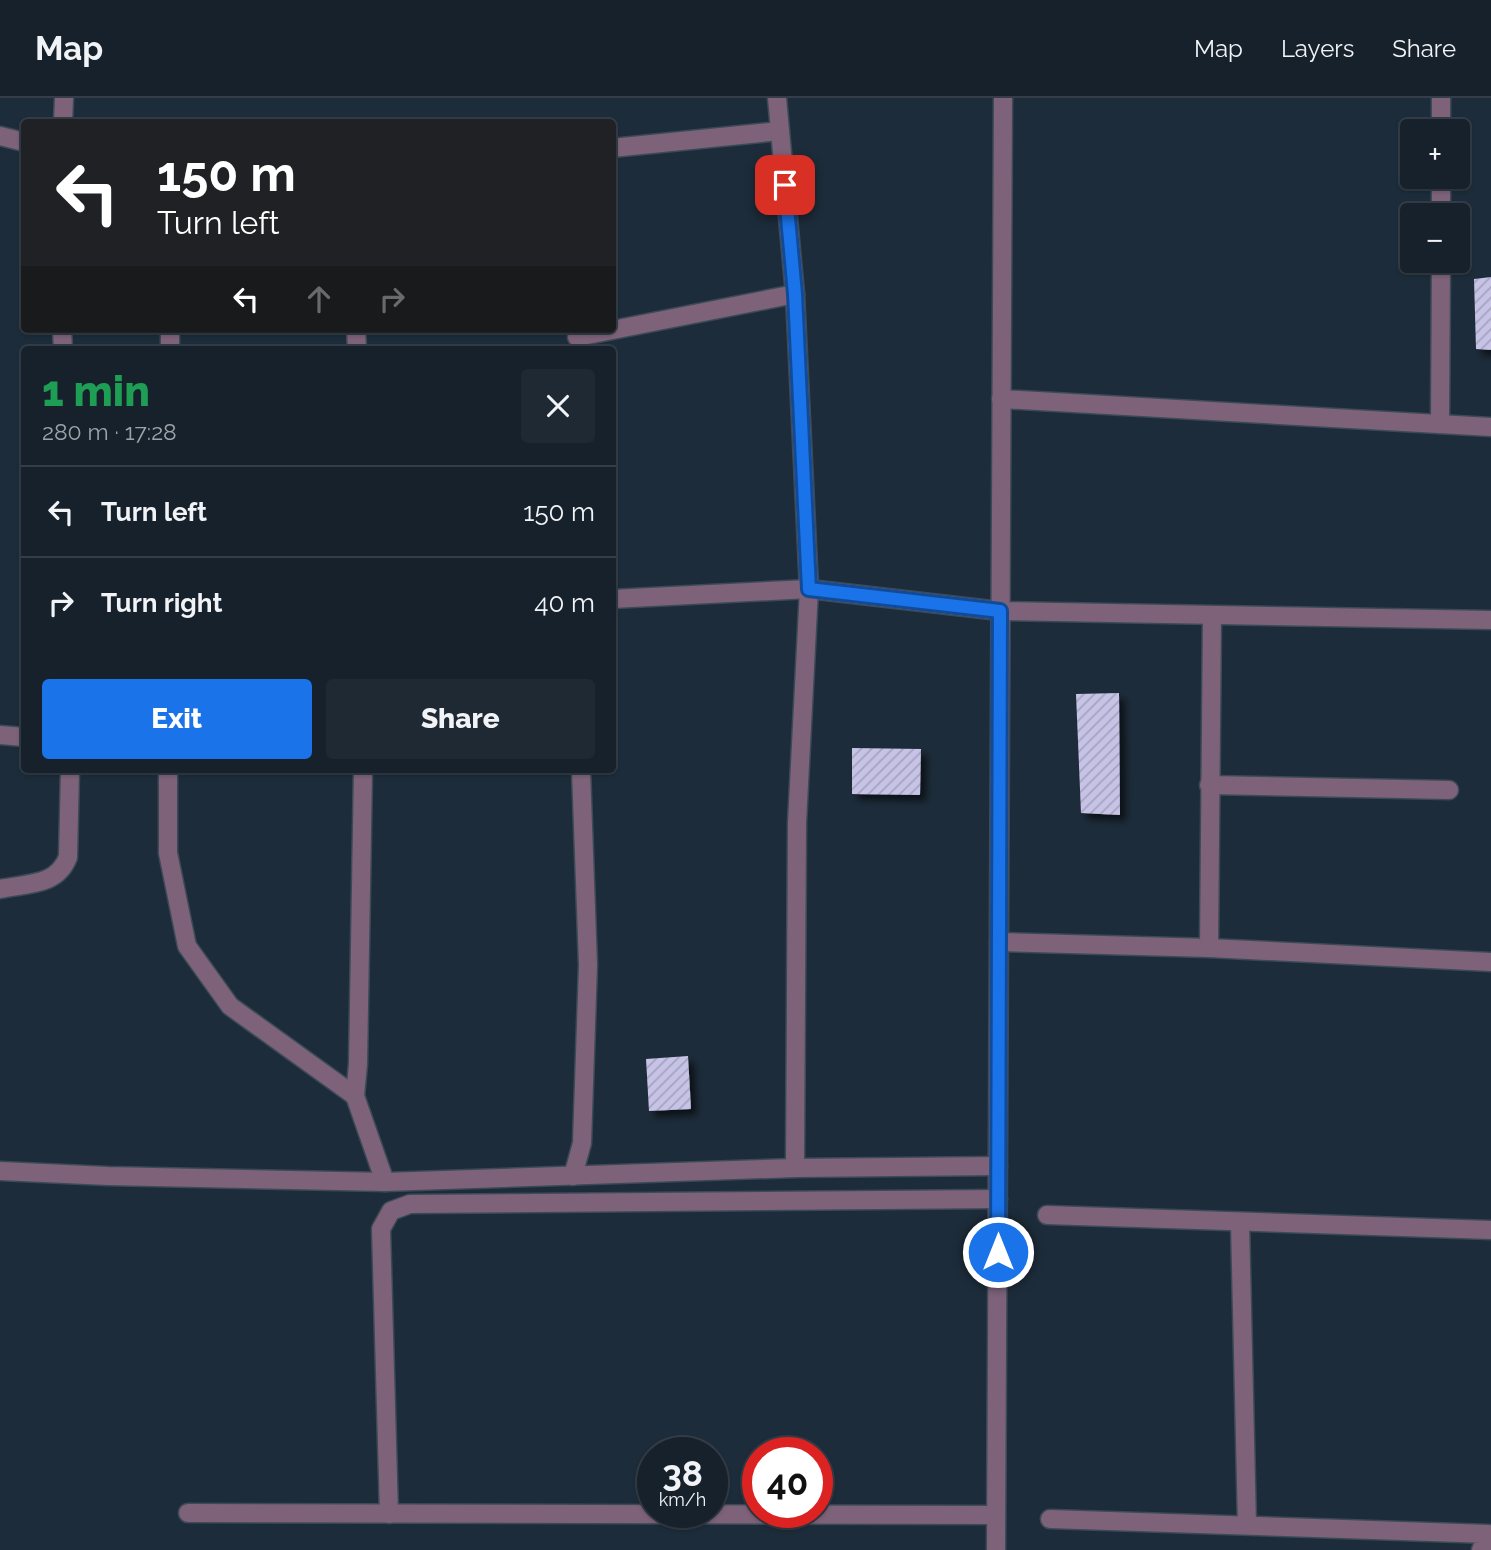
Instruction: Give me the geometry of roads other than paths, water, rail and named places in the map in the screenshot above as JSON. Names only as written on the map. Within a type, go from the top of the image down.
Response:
[{"type":"street","points":[[64,98],[64,119]]},
{"type":"street","points":[[777,98],[795,294],[809,589],[797,823],[795,1168]]},
{"type":"street","points":[[996,1550],[1003,98]]},
{"type":"street","points":[[1441,98],[1441,119]]},
{"type":"street","points":[[616,148],[780,131]]},
{"type":"street","points":[[0,136],[21,141]]},
{"type":"street","points":[[1440,424],[1441,273]]},
{"type":"street","points":[[616,331],[795,294]]},
{"type":"street","points":[[577,339],[606,333]]},
{"type":"street","points":[[1001,399],[1491,427]]},
{"type":"street","points":[[616,599],[809,589],[1000,611],[1491,620]]},
{"type":"street","points":[[1209,948],[1212,616]]},
{"type":"street","points":[[0,735],[21,737]]},
{"type":"street","points":[[0,889],[53,878],[63,870],[68,857],[70,773]]},
{"type":"street","points":[[168,773],[168,853],[187,946],[230,1006],[355,1096]]},
{"type":"street","points":[[363,773],[358,1064],[355,1096],[385,1182]]},
{"type":"street","points":[[573,1176],[582,1143],[588,965],[581,773]]},
{"type":"street","points":[[1209,785],[1449,790]]},
{"type":"street","points":[[999,942],[1209,948],[1491,962]]},
{"type":"street","points":[[0,1171],[385,1182],[795,1168],[998,1166]]},
{"type":"street","points":[[389,1514],[381,1229],[391,1211],[411,1203],[998,1199]]},
{"type":"street","points":[[1047,1215],[1491,1230]]},
{"type":"street","points":[[1240,1223],[1247,1525]]},
{"type":"street","points":[[188,1513],[996,1515]]},
{"type":"street","points":[[1051,1519],[1487,1537]]}]
